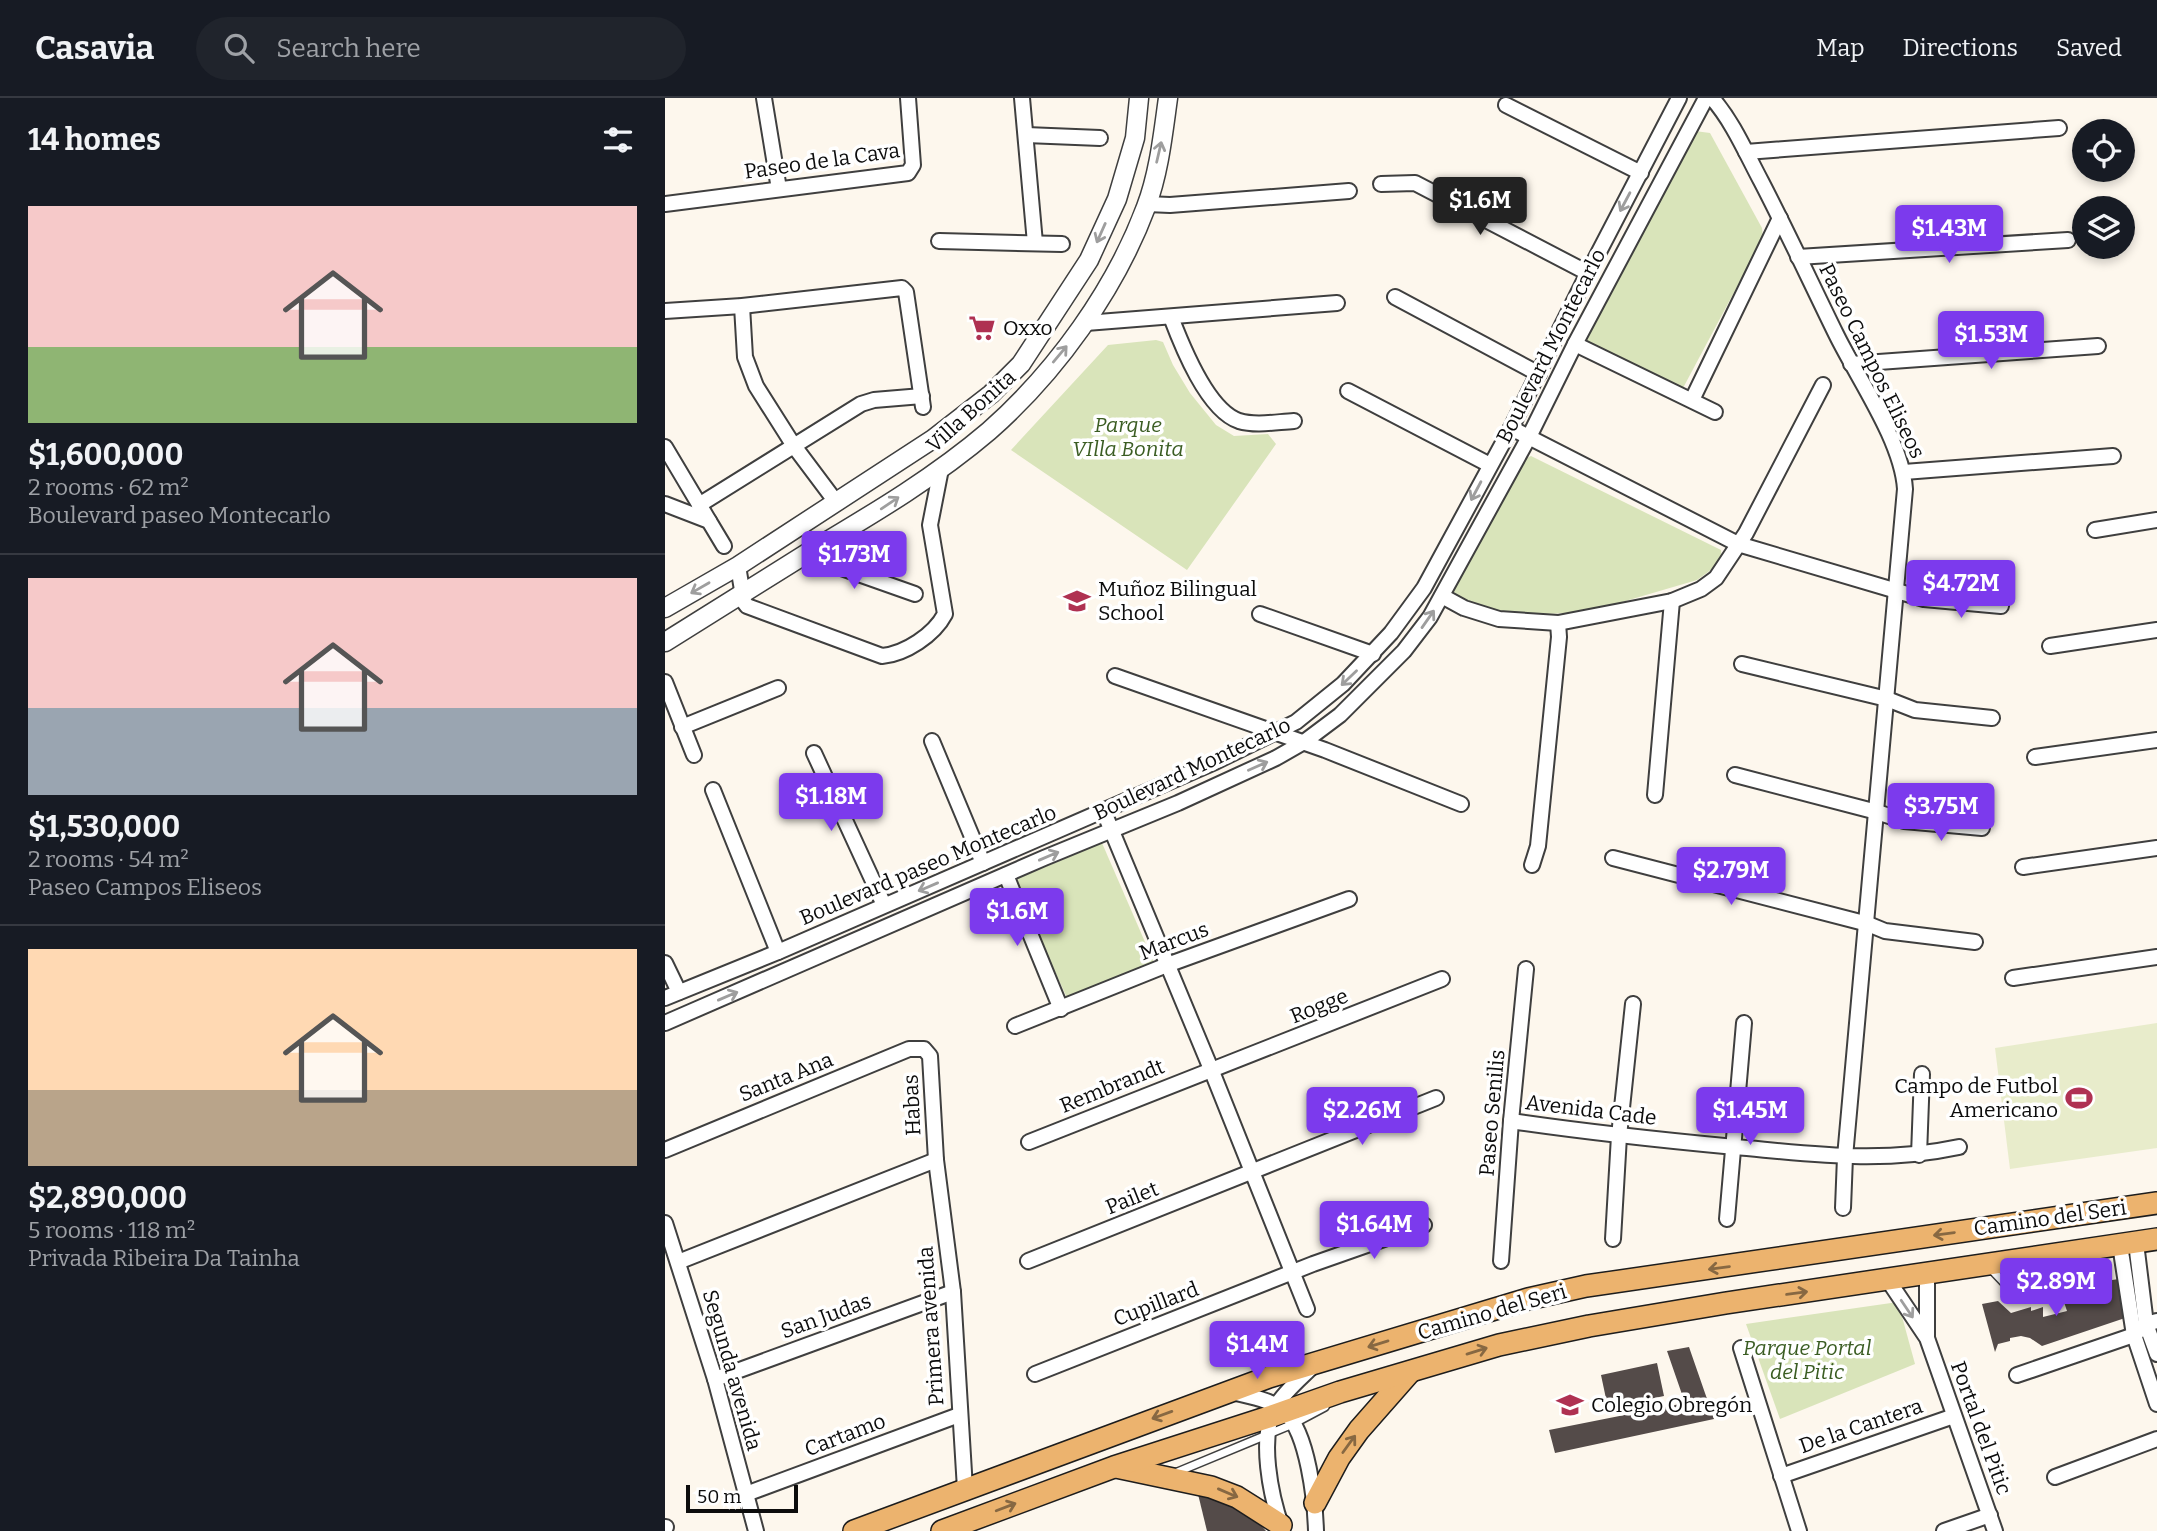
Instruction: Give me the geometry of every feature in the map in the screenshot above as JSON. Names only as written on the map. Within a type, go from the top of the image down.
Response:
[{"type":"main road","name":"Camino del Seri","points":[[853,1531],[1228,1391],[1528,1298],[2157,1203]]},
{"type":"main road","name":"Camino del Seri","points":[[942,1531],[1114,1467],[1279,1418],[1340,1392],[1499,1345],[1552,1333],[1726,1303],[2138,1242]]},
{"type":"main road","points":[[1315,1503],[1345,1449],[1411,1371]]},
{"type":"main road","points":[[1114,1467],[1211,1487],[1237,1497],[1282,1528]]},
{"type":"street","points":[[764,98],[779,189]]},
{"type":"street","name":"Paseo de la Cava","points":[[665,204],[908,173],[913,165],[908,98]]},
{"type":"street","points":[[1022,98],[1035,243]]},
{"type":"street","name":"Villa Bonita","points":[[665,608],[738,566],[933,439],[991,394],[1021,364],[1089,260],[1117,199],[1135,138],[1139,98]]},
{"type":"street","name":"Villa Bonita","points":[[665,642],[941,469],[1023,398],[1086,323],[1114,277],[1147,204],[1168,98]]},
{"type":"street","name":"Boulevard paseo Montecarlo","points":[[673,992],[981,858],[1104,812],[1277,732],[1318,705],[1373,654],[1424,588],[1511,428],[1587,273],[1679,98]]},
{"type":"street","name":"Boulevard Montecarlo","points":[[665,1023],[1276,758],[1304,742],[1340,715],[1404,651],[1430,617],[1529,437],[1574,344],[1706,98]]},
{"type":"street","name":"Paseo Campos Eliseos","points":[[1712,98],[1725,114],[1746,152],[1851,364],[1895,446],[1904,472],[1897,591],[1845,1157],[1843,1208]]},
{"type":"street","points":[[1506,106],[1641,173]]},
{"type":"street","points":[[1746,152],[2059,128]]},
{"type":"street","points":[[1026,135],[1100,138]]},
{"type":"street","points":[[1381,184],[1415,183],[1587,273]]},
{"type":"street","points":[[1147,204],[1170,205],[1349,191]]},
{"type":"street","points":[[1692,400],[1780,219]]},
{"type":"street","points":[[1798,257],[2068,240]]},
{"type":"street","points":[[939,241],[1062,244]]},
{"type":"street","points":[[1089,260],[1114,277]]},
{"type":"street","points":[[665,312],[905,289],[922,401],[874,400],[860,404],[699,505]]},
{"type":"street","points":[[1395,296],[1538,374]]},
{"type":"street","points":[[1086,323],[1337,303]]},
{"type":"street","points":[[742,306],[745,357],[749,371],[794,446],[836,502]]},
{"type":"street","points":[[1171,317],[1187,360],[1221,409],[1232,418],[1255,424],[1294,421]]},
{"type":"street","points":[[1574,344],[1715,412]]},
{"type":"street","points":[[1851,364],[2098,346]]},
{"type":"street","points":[[1442,596],[1464,608],[1499,619],[1558,623],[1672,601],[1701,589],[1716,578],[1738,544],[1823,385]]},
{"type":"street","points":[[1348,391],[1490,465]]},
{"type":"street","points":[[1511,428],[1738,544],[1924,599],[2001,606]]},
{"type":"street","points":[[665,447],[724,546]]},
{"type":"street","points":[[1904,472],[2113,456]]},
{"type":"street","points":[[738,566],[742,594],[747,606],[882,656],[904,652],[940,624],[945,614],[930,525],[941,469]]},
{"type":"street","points":[[665,504],[709,521]]},
{"type":"street","points":[[2095,530],[2157,520]]},
{"type":"street","points":[[808,553],[830,564],[915,594]]},
{"type":"street","points":[[1655,795],[1672,601]]},
{"type":"street","points":[[1260,614],[1373,654]]},
{"type":"street","points":[[1532,865],[1538,846],[1559,637],[1558,623]]},
{"type":"street","points":[[2050,646],[2157,630]]},
{"type":"street","points":[[1742,664],[1887,699],[1915,710],[1992,718]]},
{"type":"street","points":[[1115,676],[1277,732],[1461,804]]},
{"type":"street","points":[[665,682],[694,755]]},
{"type":"street","points":[[682,727],[778,688]]},
{"type":"street","points":[[2035,757],[2157,740]]},
{"type":"street","points":[[932,741],[981,858]]},
{"type":"street","points":[[814,753],[882,901]]},
{"type":"street","points":[[1735,775],[1916,824],[1982,828]]},
{"type":"street","points":[[713,790],[777,948]]},
{"type":"street","points":[[1104,812],[1307,1309]]},
{"type":"street","points":[[2023,867],[2157,848]]},
{"type":"street","points":[[1613,858],[1868,924],[1885,931],[1975,942]]},
{"type":"street","points":[[1006,875],[1061,1009]]},
{"type":"street","name":"Marcus","points":[[1015,1026],[1167,965],[1349,899]]},
{"type":"street","points":[[2013,978],[2157,957]]},
{"type":"street","points":[[665,963],[673,992]]},
{"type":"street","name":"Paseo Senilis","points":[[1500,1261],[1526,970]]},
{"type":"street","name":"Rogge","points":[[1211,1069],[1236,1062],[1442,979]]},
{"type":"street","points":[[1613,1239],[1619,1136],[1633,1004]]},
{"type":"street","points":[[1727,1219],[1744,1023]]},
{"type":"street","name":"Santa Ana","points":[[665,1150],[909,1049],[924,1049]]},
{"type":"street","name":"Habas","points":[[924,1049],[930,1056],[936,1160]]},
{"type":"street","name":"Rembrandt","points":[[1029,1142],[1211,1069]]},
{"type":"street","points":[[1919,1156],[1922,1074]]},
{"type":"street","name":"Pailet","points":[[1028,1261],[1436,1098]]},
{"type":"street","name":"Avenida Cade","points":[[1511,1121],[1619,1136],[1845,1157],[1919,1156],[1959,1147]]},
{"type":"street","points":[[665,1223],[677,1262],[936,1160]]},
{"type":"street","name":"Primera avenida","points":[[936,1160],[953,1292],[965,1489]]},
{"type":"street","name":"Cupillard","points":[[1035,1374],[1291,1273],[1424,1225]]},
{"type":"street","points":[[2138,1242],[2157,1354]]},
{"type":"street","points":[[2138,1242],[2134,1335],[2157,1404]]},
{"type":"street","name":"Segunda avenida","points":[[677,1262],[715,1379],[756,1531]]},
{"type":"street","name":"Portal del Pitic","points":[[1927,1274],[1927,1338]]},
{"type":"street","name":"Portal del Pitic","points":[[1888,1280],[1927,1338],[1995,1531]]},
{"type":"street","name":"San Judas","points":[[715,1379],[953,1292]]},
{"type":"street","points":[[2017,1375],[2134,1335],[2151,1322]]},
{"type":"street","points":[[1741,1348],[1799,1531]]},
{"type":"street","points":[[1282,1528],[1270,1480],[1279,1418],[1316,1363]]},
{"type":"street","points":[[1228,1391],[1279,1418],[1305,1457],[1315,1503],[1316,1531]]},
{"type":"street","name":"Cartamo","points":[[746,1494],[959,1415]]},
{"type":"street","name":"De la Cantera","points":[[1781,1476],[1954,1416]]},
{"type":"street","points":[[2055,1477],[2157,1439]]},
{"type":"street","points":[[1944,1531],[1990,1515]]},
{"type":"lane","points":[[1987,1265],[2010,1289],[2024,1294],[2073,1287],[2082,1280],[2097,1248]]},
{"type":"lane","points":[[1165,1477],[1279,1418]]},
{"type":"green space","points":[[1695,131],[1710,133],[1762,228],[1763,238],[1683,388],[1676,391],[1584,346],[1583,336]]},
{"type":"green space","name":"Parque VIlla Bonita","points":[[1156,340],[1163,342],[1190,393],[1216,425],[1234,436],[1268,434],[1276,444],[1187,570],[1011,450],[1108,345]]},
{"type":"green space","points":[[1531,456],[1721,550],[1722,562],[1697,580],[1588,612],[1504,616],[1458,602],[1452,587],[1521,461]]},
{"type":"green space","points":[[1102,843],[1155,965],[1067,998],[1014,880]]},
{"type":"green space","name":"Campo de Futbol Americano","points":[[2157,1023],[2157,1148],[2010,1169],[1995,1048]]},
{"type":"green space","name":"Parque Portal del Pitic","points":[[1898,1302],[1915,1364],[1780,1419],[1746,1324]]},
{"type":"building","points":[[2119,1279],[2125,1318],[2042,1346],[2030,1338],[2010,1338],[2010,1341],[1998,1344],[1995,1352],[1982,1304],[1998,1301],[2011,1313],[2031,1307],[2031,1311],[2043,1307],[2043,1317],[2067,1311],[2064,1302],[2077,1301],[2077,1297],[2098,1293],[2105,1281]]},
{"type":"building","points":[[1689,1347],[1714,1419],[1555,1453],[1549,1430],[1685,1403],[1667,1351]]},
{"type":"building","points":[[1657,1363],[1664,1396],[1608,1408],[1601,1375]]},
{"type":"building","points":[[1197,1490],[1212,1492],[1259,1523],[1266,1531],[1207,1531]]},
{"type":"place","name":"Oxxo","points":[[982,328]]},
{"type":"place","name":"Muñoz Bilingual School","points":[[1077,601]]},
{"type":"place","name":"Campo de Futbol Americano","points":[[2079,1098]]},
{"type":"place","name":"Colegio Obregón","points":[[1570,1405]]}]
